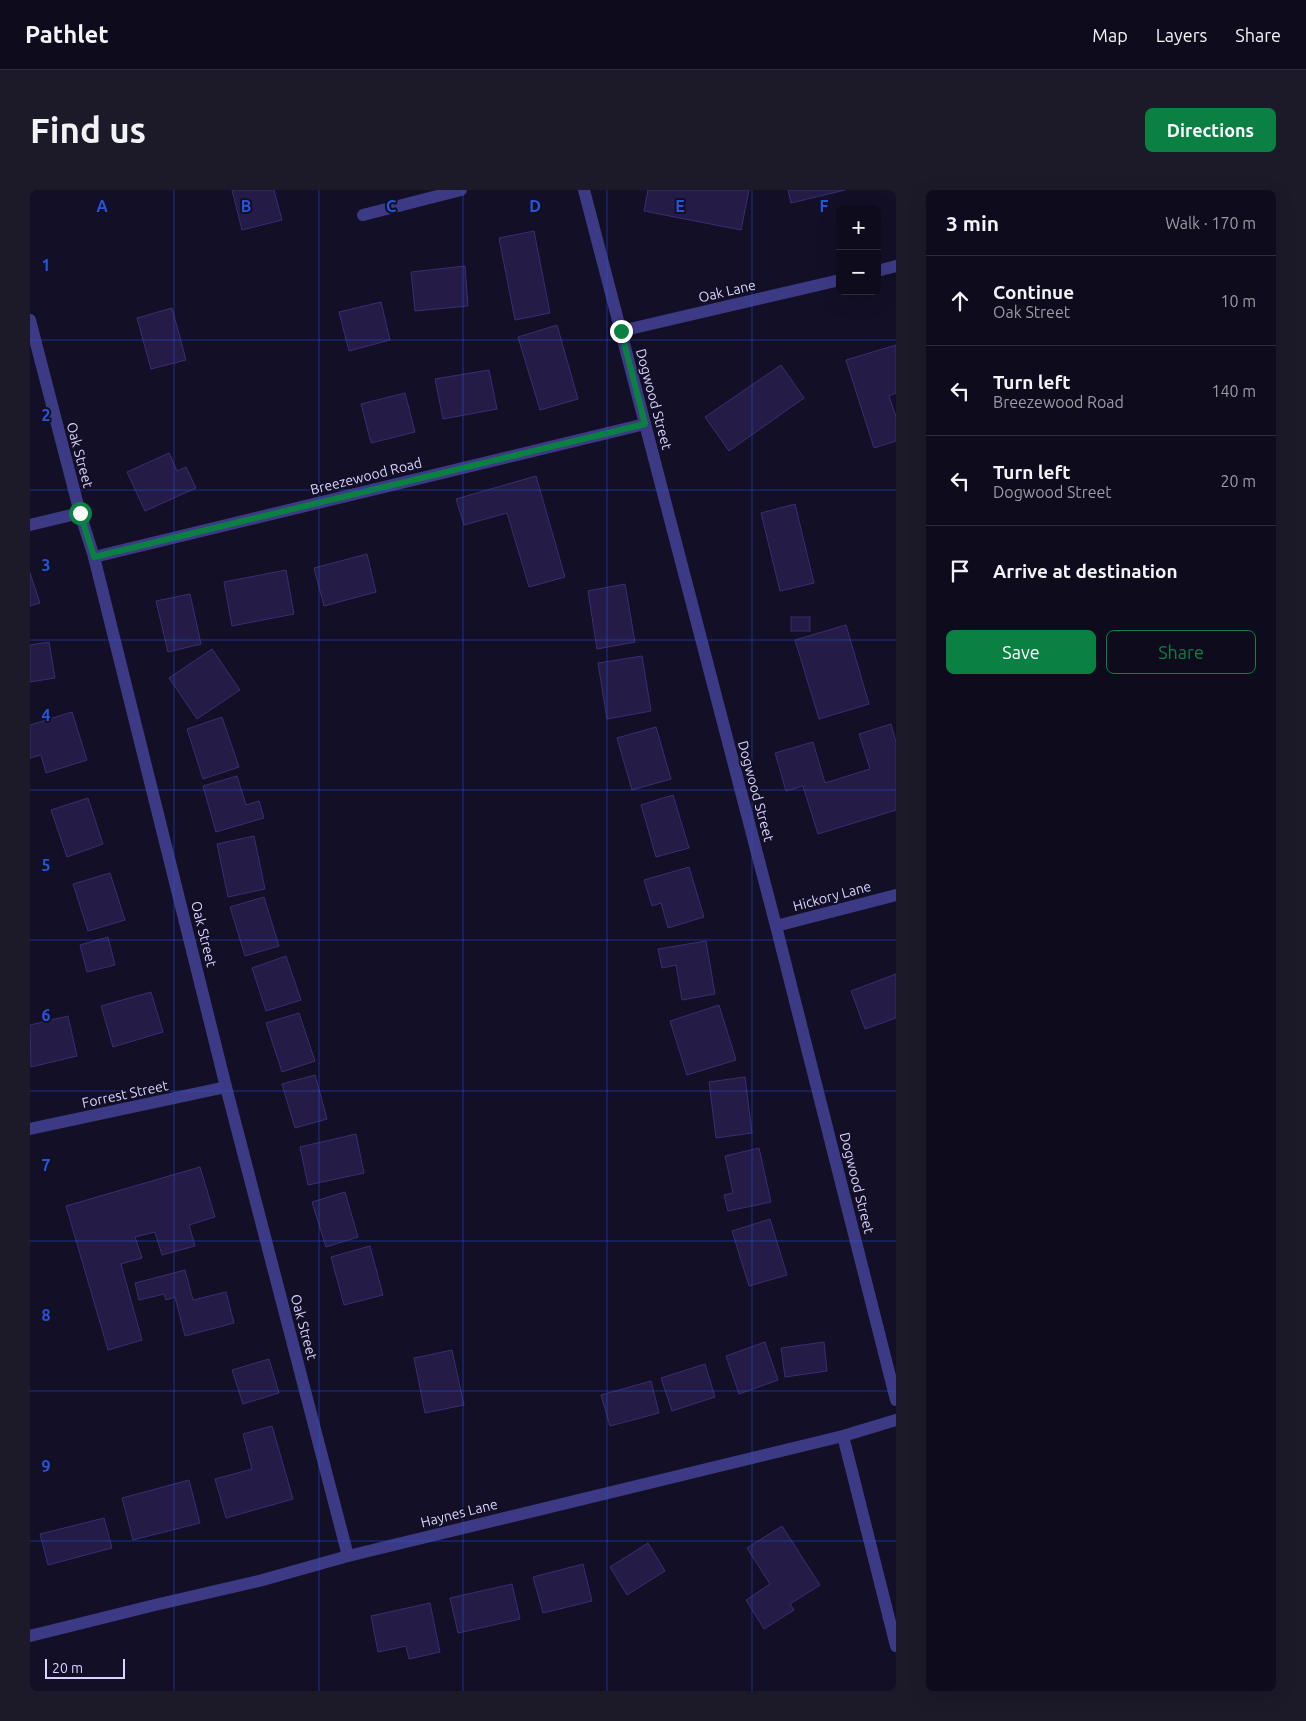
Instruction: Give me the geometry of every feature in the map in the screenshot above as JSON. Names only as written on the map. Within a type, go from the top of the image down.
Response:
[{"type":"street","points":[[363,215],[461,190]]},
{"type":"street","name":"Dogwood Street","points":[[584,190],[776,926],[896,1400]]},
{"type":"street","points":[[881,270],[896,266]]},
{"type":"street","name":"Oak Lane","points":[[621,331],[836,281]]},
{"type":"street","name":"Oak Street","points":[[30,320],[80,513],[94,557],[226,1087],[348,1556]]},
{"type":"street","name":"Breezewood Road","points":[[94,557],[645,424]]},
{"type":"street","points":[[30,525],[80,513]]},
{"type":"street","name":"Hickory Lane","points":[[776,926],[896,895]]},
{"type":"street","name":"Forrest Street","points":[[30,1129],[226,1087]]},
{"type":"street","name":"Haynes Lane","points":[[30,1636],[155,1604],[259,1582],[348,1556],[843,1436],[896,1420]]},
{"type":"street","points":[[843,1436],[896,1646]]},
{"type":"building","points":[[232,190],[274,190],[282,220],[242,230]]},
{"type":"building","points":[[648,190],[749,190],[741,230],[644,211]]},
{"type":"building","points":[[788,190],[845,190],[791,203]]},
{"type":"building","points":[[534,231],[550,313],[515,320],[499,238]]},
{"type":"building","points":[[465,266],[468,306],[415,311],[411,272]]},
{"type":"building","points":[[381,302],[390,340],[349,351],[339,312]]},
{"type":"building","points":[[172,308],[186,360],[151,369],[137,318]]},
{"type":"building","points":[[557,325],[578,399],[540,410],[518,337]]},
{"type":"building","points":[[896,345],[896,393],[889,396],[896,417],[896,441],[874,448],[846,360]]},
{"type":"building","points":[[781,365],[804,398],[729,451],[705,417]]},
{"type":"building","points":[[489,370],[497,409],[443,419],[435,379]]},
{"type":"building","points":[[405,393],[415,432],[371,443],[361,404]]},
{"type":"building","points":[[169,453],[177,471],[186,467],[196,488],[145,511],[127,472]]},
{"type":"building","points":[[536,476],[565,577],[529,587],[507,513],[464,525],[456,499]]},
{"type":"building","points":[[795,504],[814,583],[780,591],[761,513]]},
{"type":"building","points":[[367,554],[376,592],[324,606],[314,568]]},
{"type":"building","points":[[286,570],[294,614],[232,626],[224,582]]},
{"type":"building","points":[[30,573],[40,603],[30,606]]},
{"type":"building","points":[[625,584],[635,642],[597,649],[588,591]]},
{"type":"building","points":[[190,594],[201,644],[168,652],[156,601]]},
{"type":"building","points":[[791,617],[810,617],[810,631],[791,631]]},
{"type":"building","points":[[846,625],[869,704],[819,719],[795,640]]},
{"type":"building","points":[[49,642],[55,678],[30,682],[30,645]]},
{"type":"building","points":[[212,649],[240,690],[197,719],[169,678]]},
{"type":"building","points":[[642,656],[651,711],[607,719],[598,663]]},
{"type":"building","points":[[72,712],[87,760],[46,773],[41,755],[30,758],[30,725]]},
{"type":"building","points":[[222,717],[239,767],[203,779],[187,729]]},
{"type":"building","points":[[891,724],[896,742],[896,810],[818,834],[803,786],[786,791],[775,753],[813,742],[825,783],[870,769],[859,734]]},
{"type":"building","points":[[656,727],[671,779],[632,790],[617,738]]},
{"type":"building","points":[[237,776],[246,805],[259,801],[264,818],[216,832],[203,786]]},
{"type":"building","points":[[673,795],[689,848],[656,857],[641,805]]},
{"type":"building","points":[[88,798],[103,844],[67,857],[51,810]]},
{"type":"building","points":[[254,836],[265,889],[228,897],[217,844]]},
{"type":"building","points":[[689,867],[704,917],[668,928],[661,903],[652,906],[644,880]]},
{"type":"building","points":[[110,873],[125,920],[88,931],[73,884]]},
{"type":"building","points":[[264,897],[279,946],[245,956],[230,907]]},
{"type":"building","points":[[108,937],[115,965],[87,972],[80,945]]},
{"type":"building","points":[[706,941],[715,994],[682,1000],[676,965],[662,968],[658,949]]},
{"type":"building","points":[[286,956],[301,1000],[266,1011],[252,968]]},
{"type":"building","points":[[896,974],[896,1018],[865,1029],[851,991]]},
{"type":"building","points":[[151,992],[163,1032],[113,1047],[101,1006]]},
{"type":"building","points":[[719,1005],[736,1060],[687,1075],[670,1021]]},
{"type":"building","points":[[299,1013],[315,1061],[282,1072],[266,1023]]},
{"type":"building","points":[[68,1016],[77,1056],[31,1067],[30,1025]]},
{"type":"building","points":[[315,1075],[327,1119],[295,1128],[282,1084]]},
{"type":"building","points":[[745,1077],[752,1133],[716,1138],[709,1082]]},
{"type":"building","points":[[356,1134],[364,1173],[308,1185],[300,1147]]},
{"type":"building","points":[[759,1148],[771,1202],[728,1211],[724,1195],[733,1193],[725,1156]]},
{"type":"building","points":[[200,1167],[215,1217],[189,1225],[195,1246],[162,1255],[155,1232],[135,1237],[142,1258],[121,1264],[142,1340],[108,1350],[66,1206]]},
{"type":"building","points":[[345,1192],[358,1237],[326,1247],[312,1202]]},
{"type":"building","points":[[770,1219],[787,1275],[749,1286],[732,1231]]},
{"type":"building","points":[[370,1246],[383,1295],[344,1305],[331,1257]]},
{"type":"building","points":[[185,1270],[193,1300],[226,1292],[234,1323],[185,1336],[175,1297],[166,1300],[164,1294],[139,1300],[135,1283]]},
{"type":"building","points":[[765,1342],[778,1380],[739,1394],[726,1356]]},
{"type":"building","points":[[824,1342],[827,1371],[785,1377],[781,1348]]},
{"type":"building","points":[[452,1350],[464,1405],[425,1413],[414,1358]]},
{"type":"building","points":[[269,1359],[279,1393],[243,1404],[232,1370]]},
{"type":"building","points":[[705,1364],[715,1397],[672,1411],[661,1378]]},
{"type":"building","points":[[651,1381],[659,1413],[610,1426],[601,1395]]},
{"type":"building","points":[[272,1426],[293,1499],[226,1518],[215,1479],[252,1469],[243,1434]]},
{"type":"building","points":[[189,1480],[200,1523],[133,1540],[122,1498]]},
{"type":"building","points":[[104,1518],[112,1548],[48,1565],[40,1534]]},
{"type":"building","points":[[782,1526],[820,1585],[790,1604],[794,1610],[764,1629],[746,1600],[770,1584],[747,1548]]},
{"type":"building","points":[[648,1543],[665,1571],[627,1595],[610,1567]]},
{"type":"building","points":[[583,1564],[592,1601],[543,1613],[533,1577]]},
{"type":"building","points":[[512,1584],[520,1619],[458,1633],[450,1598]]},
{"type":"building","points":[[430,1603],[440,1652],[409,1659],[406,1646],[378,1652],[371,1616]]},
{"type":"route","points":[[80,513],[94,557],[645,424],[621,331]]}]
